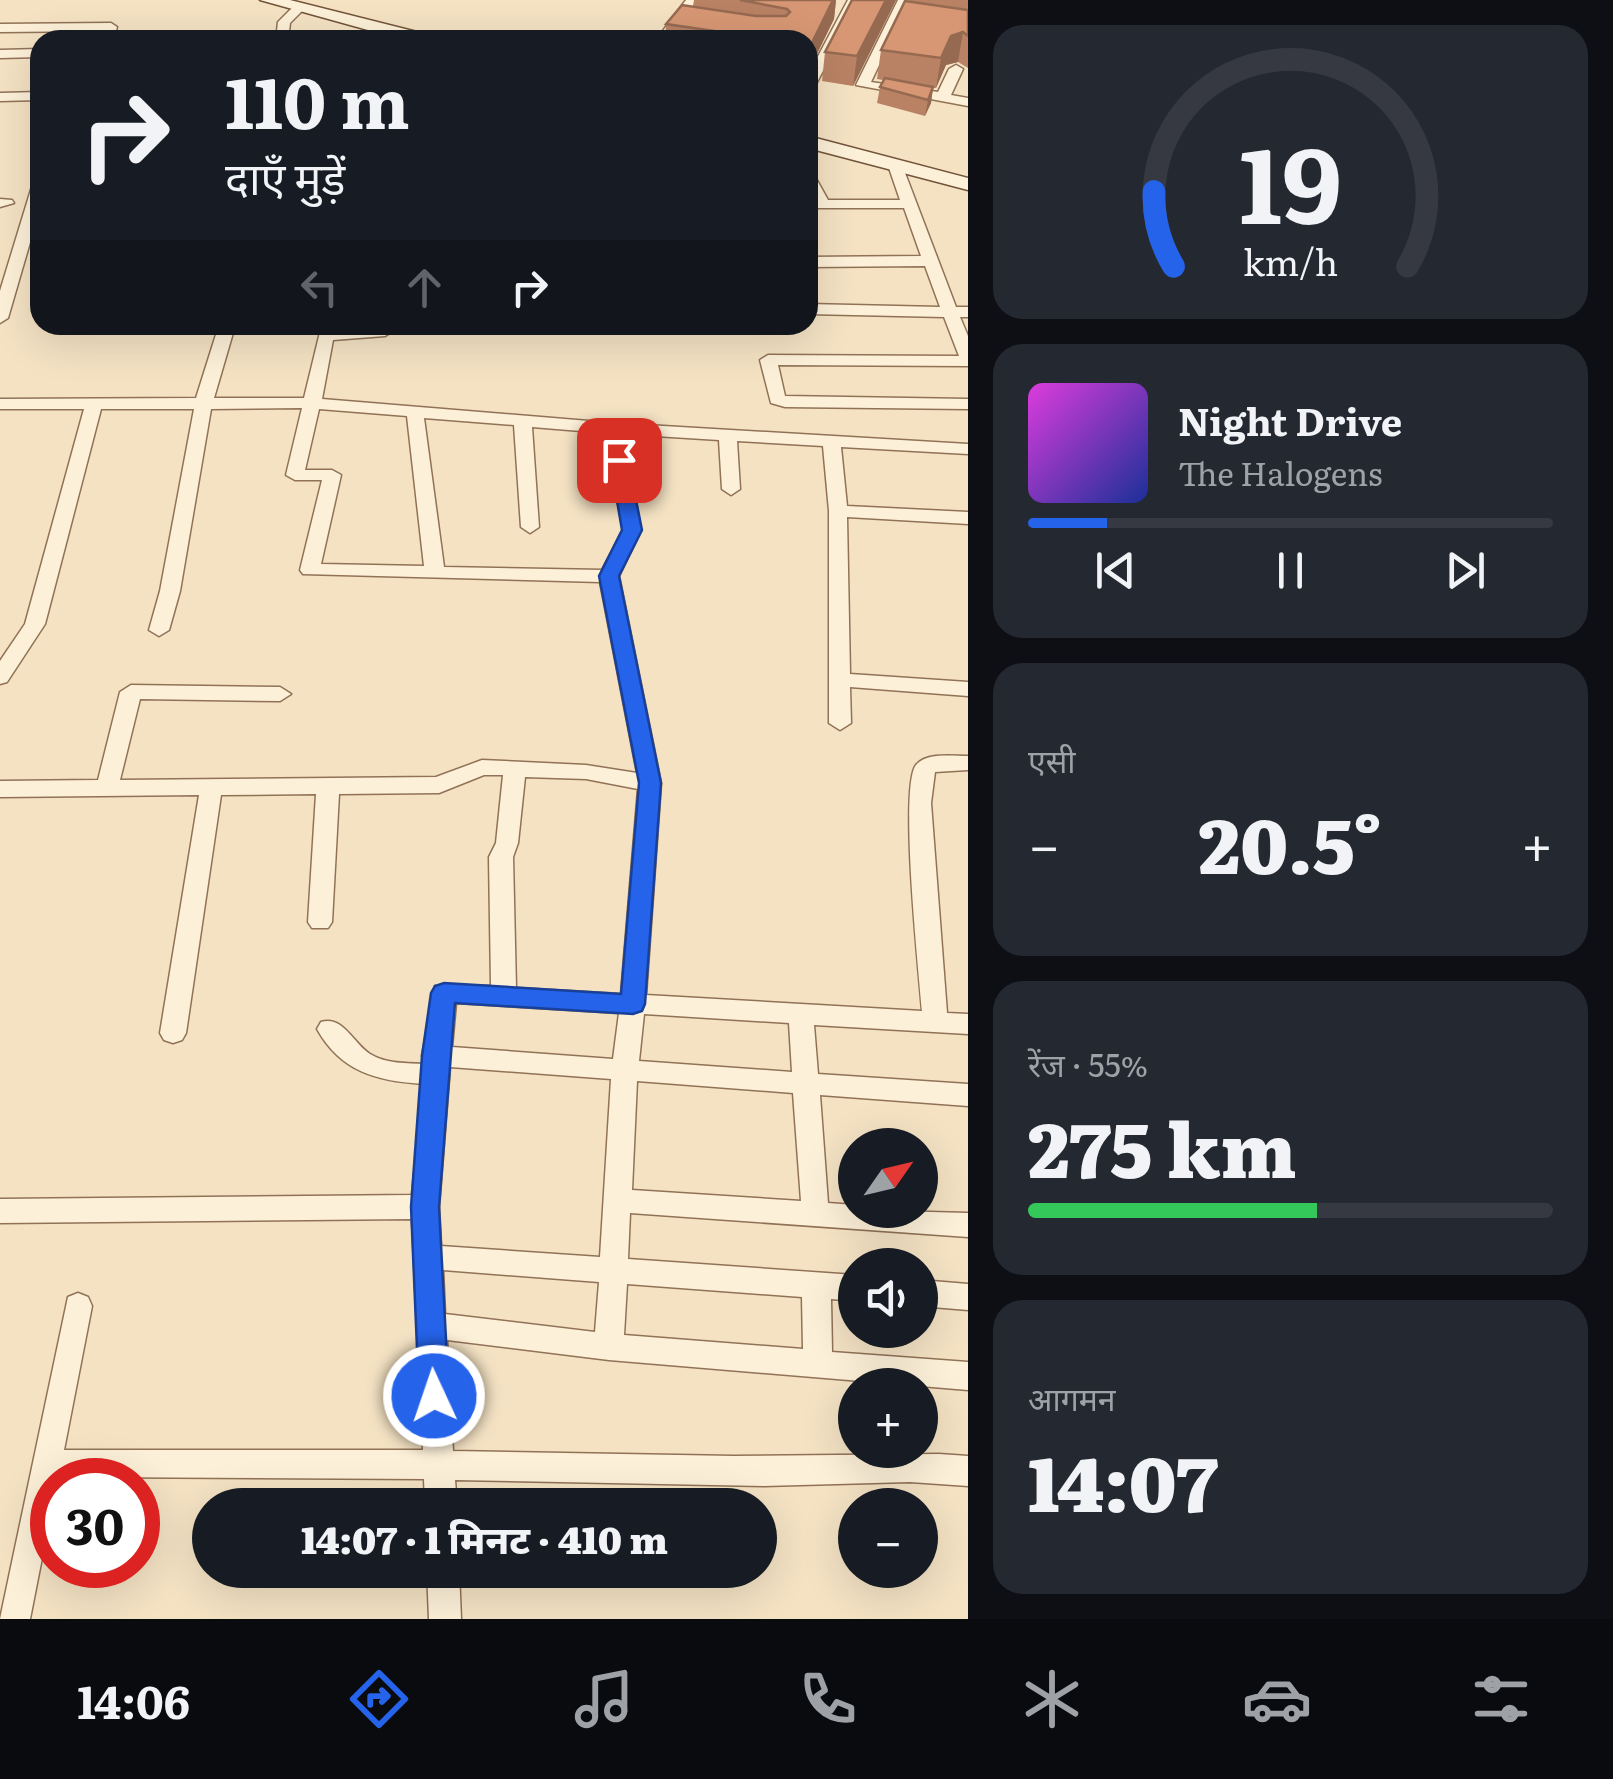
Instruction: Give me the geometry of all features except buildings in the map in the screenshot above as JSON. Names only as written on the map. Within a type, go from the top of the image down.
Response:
[{"type":"street","points":[[269,0],[386,30]]},
{"type":"street","points":[[670,30],[692,0]]},
{"type":"street","points":[[818,67],[854,0]]},
{"type":"street","points":[[904,0],[863,85],[968,102]]},
{"type":"street","points":[[283,30],[284,22],[299,8]]},
{"type":"street","points":[[894,22],[912,25]]},
{"type":"street","points":[[675,24],[692,26]]},
{"type":"street","points":[[0,28],[110,30]]},
{"type":"street","points":[[943,96],[962,70],[962,50]]},
{"type":"street","points":[[0,54],[30,54]]},
{"type":"street","points":[[0,97],[30,96]]},
{"type":"street","points":[[818,151],[968,184]]},
{"type":"street","points":[[895,165],[931,261],[959,312],[968,359],[768,360],[777,400],[968,404]]},
{"type":"street","points":[[818,204],[907,204]]},
{"type":"street","points":[[0,318],[30,217]]},
{"type":"street","points":[[818,262],[931,261]]},
{"type":"street","points":[[818,309],[959,312]]},
{"type":"street","points":[[159,630],[174,574],[204,404],[223,335]]},
{"type":"street","points":[[338,335],[326,336],[296,475],[332,475],[310,570],[609,576]]},
{"type":"street","points":[[0,404],[312,403],[614,428],[968,449]]},
{"type":"street","points":[[0,678],[7,656],[35,624],[94,404]]},
{"type":"street","points":[[415,412],[435,573]]},
{"type":"street","points":[[523,420],[530,528]]},
{"type":"street","points":[[609,1347],[616,1273],[616,1200],[650,783],[609,576],[632,530],[614,428]]},
{"type":"street","points":[[728,434],[731,489]]},
{"type":"street","points":[[832,441],[838,511],[840,723]]},
{"type":"street","points":[[838,511],[968,518]]},
{"type":"street","points":[[840,680],[968,689]]},
{"type":"street","points":[[107,788],[131,692],[280,694]]},
{"type":"street","points":[[936,1022],[920,803],[925,768],[933,764],[968,763]]},
{"type":"street","points":[[0,789],[440,786],[482,767],[586,772],[650,783]]},
{"type":"street","points":[[504,996],[501,857],[508,842],[515,769]]},
{"type":"street","points":[[320,922],[328,787]]},
{"type":"street","points":[[173,1032],[211,788]]},
{"type":"street","points":[[441,1488],[425,1207],[444,993],[968,1024]]},
{"type":"street","points":[[801,1015],[815,1212]]},
{"type":"street","points":[[330,1028],[361,1065],[372,1070],[435,1065],[626,1068],[968,1094]]},
{"type":"street","points":[[616,1200],[968,1225]]},
{"type":"street","points":[[0,1211],[425,1207]]},
{"type":"street","points":[[428,1258],[838,1287]]},
{"type":"street","points":[[816,1285],[818,1363]]},
{"type":"street","points":[[938,1294],[968,1297]]},
{"type":"street","points":[[50,1458],[78,1306]]},
{"type":"street","points":[[431,1324],[609,1347],[968,1376]]},
{"type":"street","points":[[160,1462],[793,1472],[915,1465],[968,1472]]},
{"type":"street","points":[[14,1619],[30,1547]]},
{"type":"street","points":[[444,1588],[445,1619]]},
{"type":"route","points":[[434,1396],[425,1207],[435,1056],[444,993],[633,1004],[650,783],[609,576],[632,530],[619,460]]}]
